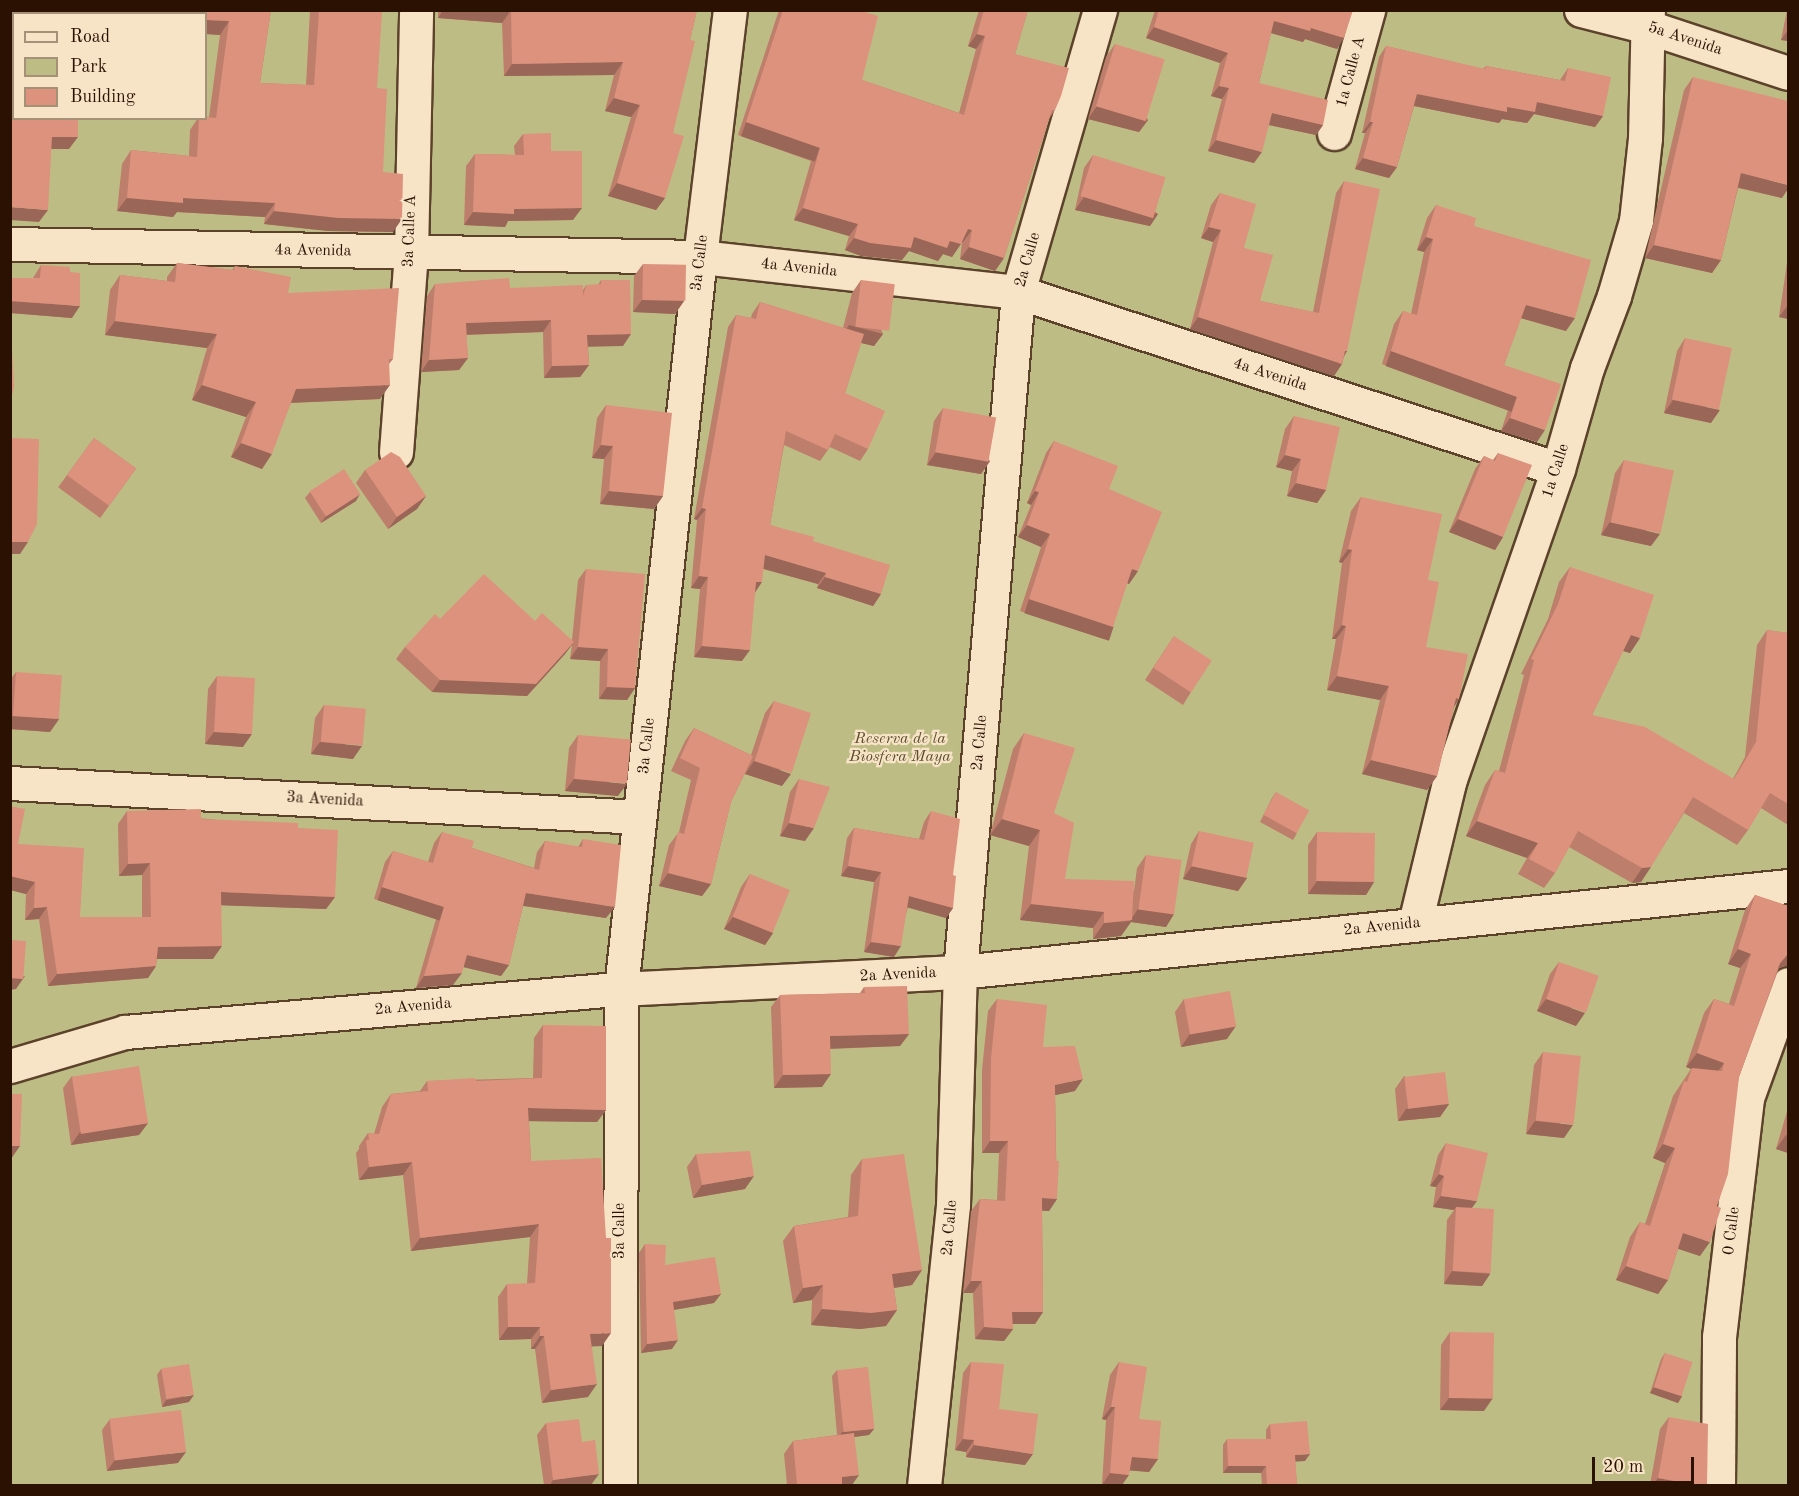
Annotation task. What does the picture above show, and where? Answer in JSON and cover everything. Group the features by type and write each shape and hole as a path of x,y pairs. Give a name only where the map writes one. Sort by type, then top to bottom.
{"street":[{"name":"3a Calle A","path":"396,452 411,254 416,10"},
{"name":"3a Calle","path":"620,1485 621,989 700,257 730,10"},
{"name":"2a Calle","path":"924,1485 953,1205 960,972 1018,292 1100,10"},
{"name":"1a Calle A","path":"1334,133 1368,10"},
{"name":"5a Avenida","path":"1581,10 1648,19 1788,73"},
{"name":"1a Calle","path":"1415,923 1449,782 1558,469 1587,368 1614,296 1636,221 1645,138 1648,19"},
{"name":"4a Avenida","path":"10,244 411,254 700,257 1018,292 1558,469"},
{"name":"3a Avenida","path":"10,783 639,817"},
{"name":"2a Avenida","path":"10,1066 125,1032 621,989 960,972 1788,886"},
{"name":"0 Calle","path":"1718,1485 1719,1337 1747,1098 1788,984"}],"green space":[{"name":"Reserva de la Biosfera Maya","path":"11,11 1788,11 1788,1485 11,1485"}],"building":[{"path":"65,10 127,10 127,12 65,12"},
{"path":"200,10 271,10 260,83 314,85 319,10 382,12 377,88 387,89 383,172 403,174 402,219 338,218 274,211 275,203 183,198 183,203 127,198 131,150 197,157 199,120 207,120 207,117 216,118 229,21 207,20 207,12 200,12"},
{"path":"511,10 697,10 690,40 695,41 673,133 684,136 665,198 617,183 640,105 614,98 623,62 512,64"},
{"path":"783,10 858,10 878,16 862,80 964,115 985,36 977,34 984,10 1028,10 1015,54 1069,68 1061,96 1055,110 1052,110 1004,258 969,247 972,230 968,229 961,244 950,241 947,248 914,237 911,248 870,243 854,238 858,224 803,208 820,148 746,122"},
{"path":"1159,10 1353,10 1344,38 1311,28 1310,31 1274,21 1259,83 1328,100 1323,125 1272,113 1262,152 1216,140 1229,88 1219,86 1228,53 1154,27"},
{"path":"1115,44 1165,59 1146,121 1096,106"},
{"path":"1386,46 1485,69 1486,66 1565,81 1568,68 1611,77 1603,116 1537,102 1535,112 1507,107 1507,112 1417,94 1397,167 1363,158 1373,122 1370,122"},
{"path":"10,73 12,73 12,120 78,120 78,137 52,137 48,210 10,207"},
{"path":"1693,77 1788,101 1788,185 1741,173 1721,260 1654,245"},
{"path":"551,133 551,151 582,151 582,208 514,209 514,214 473,212 475,154 524,155 523,134"},
{"path":"1093,155 1166,177 1153,218 1080,196"},
{"path":"1344,181 1380,189 1347,351 1345,351 1342,364 1198,317 1221,230 1209,227 1220,193 1256,204 1244,248 1273,255 1260,301 1319,313"},
{"path":"1436,205 1476,218 1474,226 1591,260 1575,318 1526,305 1504,365 1561,384 1545,430 1510,418 1517,397 1391,351 1403,311 1417,315 1433,239 1426,237"},
{"path":"177,263 234,270 235,266 291,277 288,293 399,288 393,359 389,359 390,385 296,389 272,454 241,443 256,402 202,385 217,334 115,321 120,275 175,282"},
{"path":"643,264 686,265 685,301 642,300"},
{"path":"41,265 70,267 70,272 80,273 80,306 10,301 10,278 40,278"},
{"path":"509,278 510,288 583,285 583,296 586,285 601,284 601,280 630,280 631,334 587,335 589,365 552,366 551,320 466,323 468,358 429,360 435,284"},
{"path":"861,280 895,284 889,331 855,327"},
{"path":"760,302 864,334 845,393 885,411 868,449 835,434 828,450 786,431 770,525 814,537 813,541 890,565 881,594 825,577 826,573 765,555 762,582 756,582 750,650 702,646 708,577 699,576 706,509 702,508 736,315 756,319"},
{"path":"10,313 14,387 10,403"},
{"path":"1685,338 1732,348 1719,410 1672,400"},
{"path":"606,405 672,413 663,496 609,491 613,446 601,445"},
{"path":"943,408 996,417 988,462 935,452"},
{"path":"1294,416 1340,427 1326,490 1296,483 1301,459 1285,455"},
{"path":"10,438 39,439 37,524 28,542 10,542"},
{"path":"94,438 136,469 109,506 67,475"},
{"path":"1054,441 1118,466 1109,489 1162,512 1138,571 1132,569 1113,627 1029,599 1050,534 1027,525 1039,492 1035,491"},
{"path":"391,452 400,457 426,496 397,517 365,470"},
{"path":"1498,453 1532,465 1503,537 1458,519 1484,456 1495,461"},
{"path":"1624,460 1674,471 1661,533 1611,523"},
{"path":"344,469 360,494 326,516 310,491"},
{"path":"1361,497 1442,514 1428,580 1439,582 1426,647 1468,654 1459,699 1456,698 1437,776 1371,760 1389,686 1337,676 1346,626 1342,625 1352,550 1348,549"},
{"path":"1570,567 1654,595 1640,638 1631,635 1592,715 1645,727 1734,779 1756,742 1767,630 1788,633 1788,804 1770,793 1748,830 1693,797 1651,867 1642,868 1578,831 1555,873 1529,859 1538,843 1477,821 1495,770 1505,773 1534,660 1531,659 1558,604"},
{"path":"586,569 645,574 635,688 607,687 608,649 578,647"},
{"path":"484,574 535,621 542,613 574,642 536,684 440,680 405,647 435,614 440,619"},
{"path":"1174,636 1212,661 1191,692 1153,668"},
{"path":"16,672 62,675 59,719 13,716"},
{"path":"217,676 255,678 252,734 214,732"},
{"path":"774,701 811,713 792,773 755,761"},
{"path":"324,705 366,709 363,746 321,742"},
{"path":"694,728 753,756 731,802 711,884 668,873 678,832 684,834 700,768 680,758"},
{"path":"1024,733 1075,748 1054,813 1074,823 1065,879 1134,881 1132,920 1104,923 1104,912 1031,904 1040,830 1002,819"},
{"path":"578,735 631,740 627,783 574,779"},
{"path":"799,779 830,787 814,828 789,823"},
{"path":"1276,792 1309,810 1297,833 1263,815"},
{"path":"10,806 25,809 18,844 84,848 80,917 151,917 150,863 128,864 127,811 201,809 201,819 298,823 298,828 338,830 335,897 221,892 222,946 158,947 156,966 57,974 47,907 34,908 35,882 10,876"},
{"path":"931,811 960,819 953,875 956,876 953,908 909,896 901,946 871,942 881,872 848,866 854,828 924,840"},
{"path":"1199,831 1254,843 1246,878 1192,866"},
{"path":"442,832 474,841 472,848 539,870 545,841 582,847 583,839 621,845 615,907 526,893 509,965 467,955 462,973 424,976 444,907 382,887 393,851 433,863"},
{"path":"1317,832 1375,833 1374,882 1316,881"},
{"path":"1146,855 1182,860 1174,914 1138,909"},
{"path":"750,874 790,890 773,933 733,917"},
{"path":"1755,895 1788,906 1788,954 1780,963 1739,1077 1728,1174 1717,1206 1721,1208 1710,1242 1683,1233 1668,1280 1626,1266 1640,1222 1650,1226 1675,1148 1663,1144 1684,1081 1687,1082 1692,1068 1722,1071 1724,1063 1697,1053 1714,999 1734,1006 1751,954 1738,949"},
{"path":"10,940 26,941 23,979 10,978"},
{"path":"1559,962 1599,976 1586,1013 1546,999"},
{"path":"907,986 909,1034 830,1036 831,1074 783,1075 780,995 865,993 864,987"},
{"path":"1230,991 1236,1026 1190,1035 1184,999"},
{"path":"997,999 1047,1005 1043,1047 1075,1046 1083,1079 1055,1085 1056,1161 1059,1161 1057,1199 1042,1198 1043,1312 1012,1312 1013,1329 984,1327 982,1281 971,1281 980,1199 1005,1201 1008,1141 990,1141 991,1058"},
{"path":"543,1025 606,1026 606,1110 528,1108 531,1161 601,1158 606,1238 611,1238 611,1333 590,1334 597,1384 551,1390 544,1336 540,1336 540,1327 508,1327 507,1284 535,1283 539,1224 420,1238 412,1162 369,1167 366,1140 369,1140 368,1133 379,1134 391,1094 428,1091 427,1081 542,1078"},
{"path":"1543,1052 1581,1056 1574,1125 1536,1121"},
{"path":"139,1066 148,1123 81,1134 72,1077"},
{"path":"1445,1072 1449,1104 1408,1109 1404,1077"},
{"path":"10,1094 22,1094 20,1146 10,1146"},
{"path":"1446,1143 1488,1153 1477,1201 1441,1196 1444,1176 1439,1174"},
{"path":"750,1151 754,1176 702,1185 696,1154"},
{"path":"904,1154 922,1270 892,1274 897,1310 871,1313 822,1309 823,1285 803,1288 794,1226 858,1216 862,1159"},
{"path":"1456,1207 1494,1209 1491,1273 1453,1271"},
{"path":"645,1244 666,1245 665,1265 715,1257 721,1294 673,1302 678,1340 647,1344"},
{"path":"1450,1332 1494,1333 1493,1399 1449,1398"},
{"path":"1665,1353 1693,1362 1681,1396 1654,1387"},
{"path":"971,1362 1004,1364 999,1409 1038,1414 1033,1454 974,1445 974,1440 963,1439"},
{"path":"1119,1362 1147,1367 1139,1419 1161,1421 1158,1459 1132,1457 1129,1475 1110,1473 1115,1407 1111,1407"},
{"path":"189,1364 194,1395 166,1399 161,1368"},
{"path":"868,1367 874,1429 844,1432 837,1370"},
{"path":"181,1410 186,1452 115,1460 110,1419"},
{"path":"1669,1417 1708,1424 1707,1485 1658,1478"},
{"path":"579,1419 582,1442 595,1440 599,1474 553,1480 546,1423"},
{"path":"1307,1421 1310,1454 1295,1455 1297,1485 1267,1485 1266,1466 1228,1466 1227,1439 1271,1439 1270,1424"},
{"path":"854,1433 859,1475 842,1477 842,1485 797,1485 793,1441"}]}
